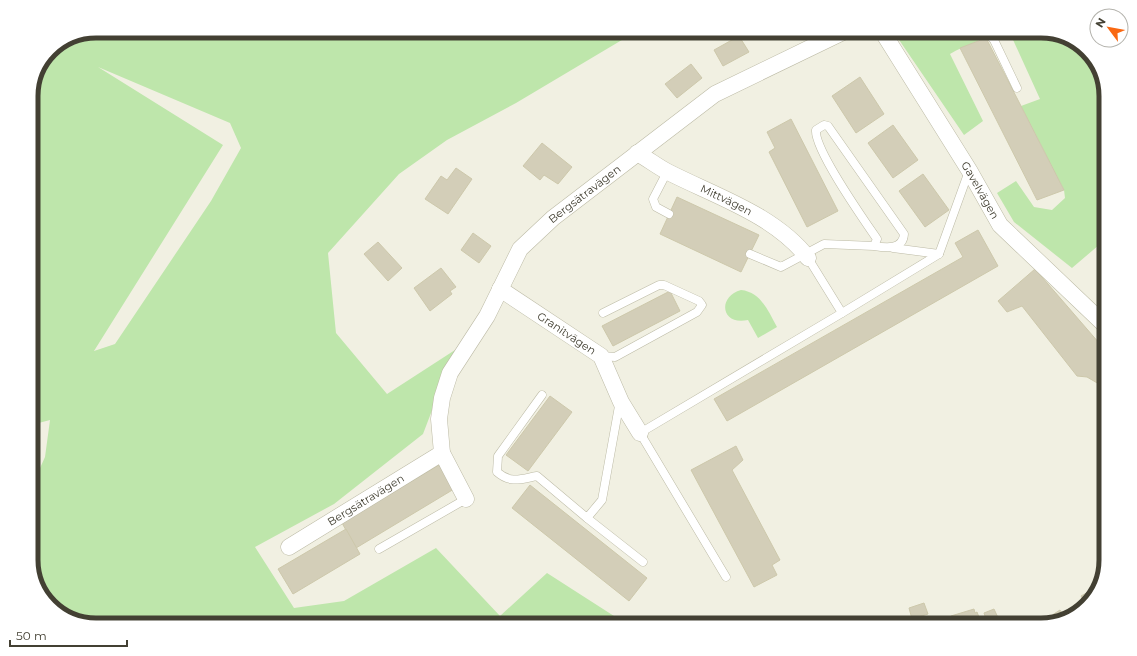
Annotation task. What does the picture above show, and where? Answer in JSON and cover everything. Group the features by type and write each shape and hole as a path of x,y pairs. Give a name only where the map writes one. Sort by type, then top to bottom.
{"street":[{"name":"Bergsätravägen","path":"466,499 442,454 440,419 442,398 450,373 487,316 520,249 553,218 715,94 831,38"},
{"name":"Gavelvägen","path":"886,38 969,170 1000,225 1099,319"},
{"name":"Mittvägen","path":"637,153 667,172 760,216 806,256"},
{"name":"Granitvägen","path":"500,289 601,356 621,402 640,433"},
{"name":"Bergsätravägen","path":"290,547 442,454"}],"lane":[{"path":"992,38 1017,88"},
{"path":"874,246 877,239 834,172 820,144 816,135 816,130 820,126 828,126 900,226 904,234 904,239 899,245 893,248"},
{"path":"726,577 640,433 939,254 969,170"},
{"path":"667,172 653,199 656,207 669,214"},
{"path":"750,254 781,267 806,256 824,244 874,246 939,254"},
{"path":"806,256 842,313"},
{"path":"601,356 615,357 645,342 697,312 702,305 699,301 670,288 659,285 603,313"},
{"path":"542,395 498,456 497,472 504,478 511,481 537,476 643,562"},
{"path":"587,518 602,500 619,406 621,402"},
{"name":"Bergsätravägen","path":"378,549 466,499"}],"green space":[{"path":"96,38 625,38 516,103 447,140 399,174 328,253 336,333 387,394 455,350 423,434 334,504 255,547 294,608 344,601 436,548 500,616 547,573 617,618 88,618 74,614 61,606 50,595 42,582 38,564 38,472 45,457 50,420 38,423 38,92 42,74 55,55 64,48 74,42","holes":["98,67 230,123 241,148 211,201 115,344 94,351 223,145"]},
{"path":"898,38 985,38 950,54 983,121 964,135"},
{"path":"1012,38 1049,38 1063,42 1082,55 1096,77 1099,92 1099,245 1072,268 1014,222 997,193 1016,181 1034,207 1052,210 1065,198 1064,190 1021,106 1040,99"},
{"path":"741,290 754,294 759,298 777,327 758,338 748,320 739,321 732,319 728,315 725,310 728,298"}],"building":[{"path":"735,38 740,38 749,52 723,66 714,50"},
{"path":"986,38 1064,190 1037,200 960,48"},
{"path":"691,64 702,78 677,98 665,84"},
{"path":"860,77 884,114 856,133 832,96"},
{"path":"791,119 838,211 807,227 769,152 775,148 767,132"},
{"path":"893,125 918,160 893,178 868,143"},
{"path":"542,143 572,167 558,184 544,175 540,180 523,166"},
{"path":"456,168 472,179 448,214 425,199 441,176 447,180"},
{"path":"923,174 949,210 925,227 899,191"},
{"path":"677,197 759,235 741,272 660,234"},
{"path":"978,230 998,266 727,421 714,399 963,257 955,243"},
{"path":"473,233 491,246 479,263 461,250"},
{"path":"378,242 402,268 388,281 364,254"},
{"path":"441,268 456,287 450,291 452,294 430,311 414,288"},
{"path":"1035,269 1099,343 1099,384 1087,377 1077,376 1022,306 1007,312 998,301"},
{"path":"670,291 680,311 613,346 602,326"},
{"path":"550,396 572,412 528,471 506,455"},
{"path":"736,446 743,460 732,470 780,560 772,565 777,575 754,587 691,470"},
{"path":"439,465 454,489 356,548 342,523"},
{"path":"530,485 647,578 629,601 512,508"},
{"path":"346,529 360,554 293,594 278,569"},
{"path":"1089,591 1083,600 1081,596"},
{"path":"924,603 928,614 912,618 909,608"},
{"path":"974,609 979,618 952,618 951,616"},
{"path":"994,609 998,618 986,618 984,613"},
{"path":"1060,610 1063,614 1049,618 1048,618"}]}
